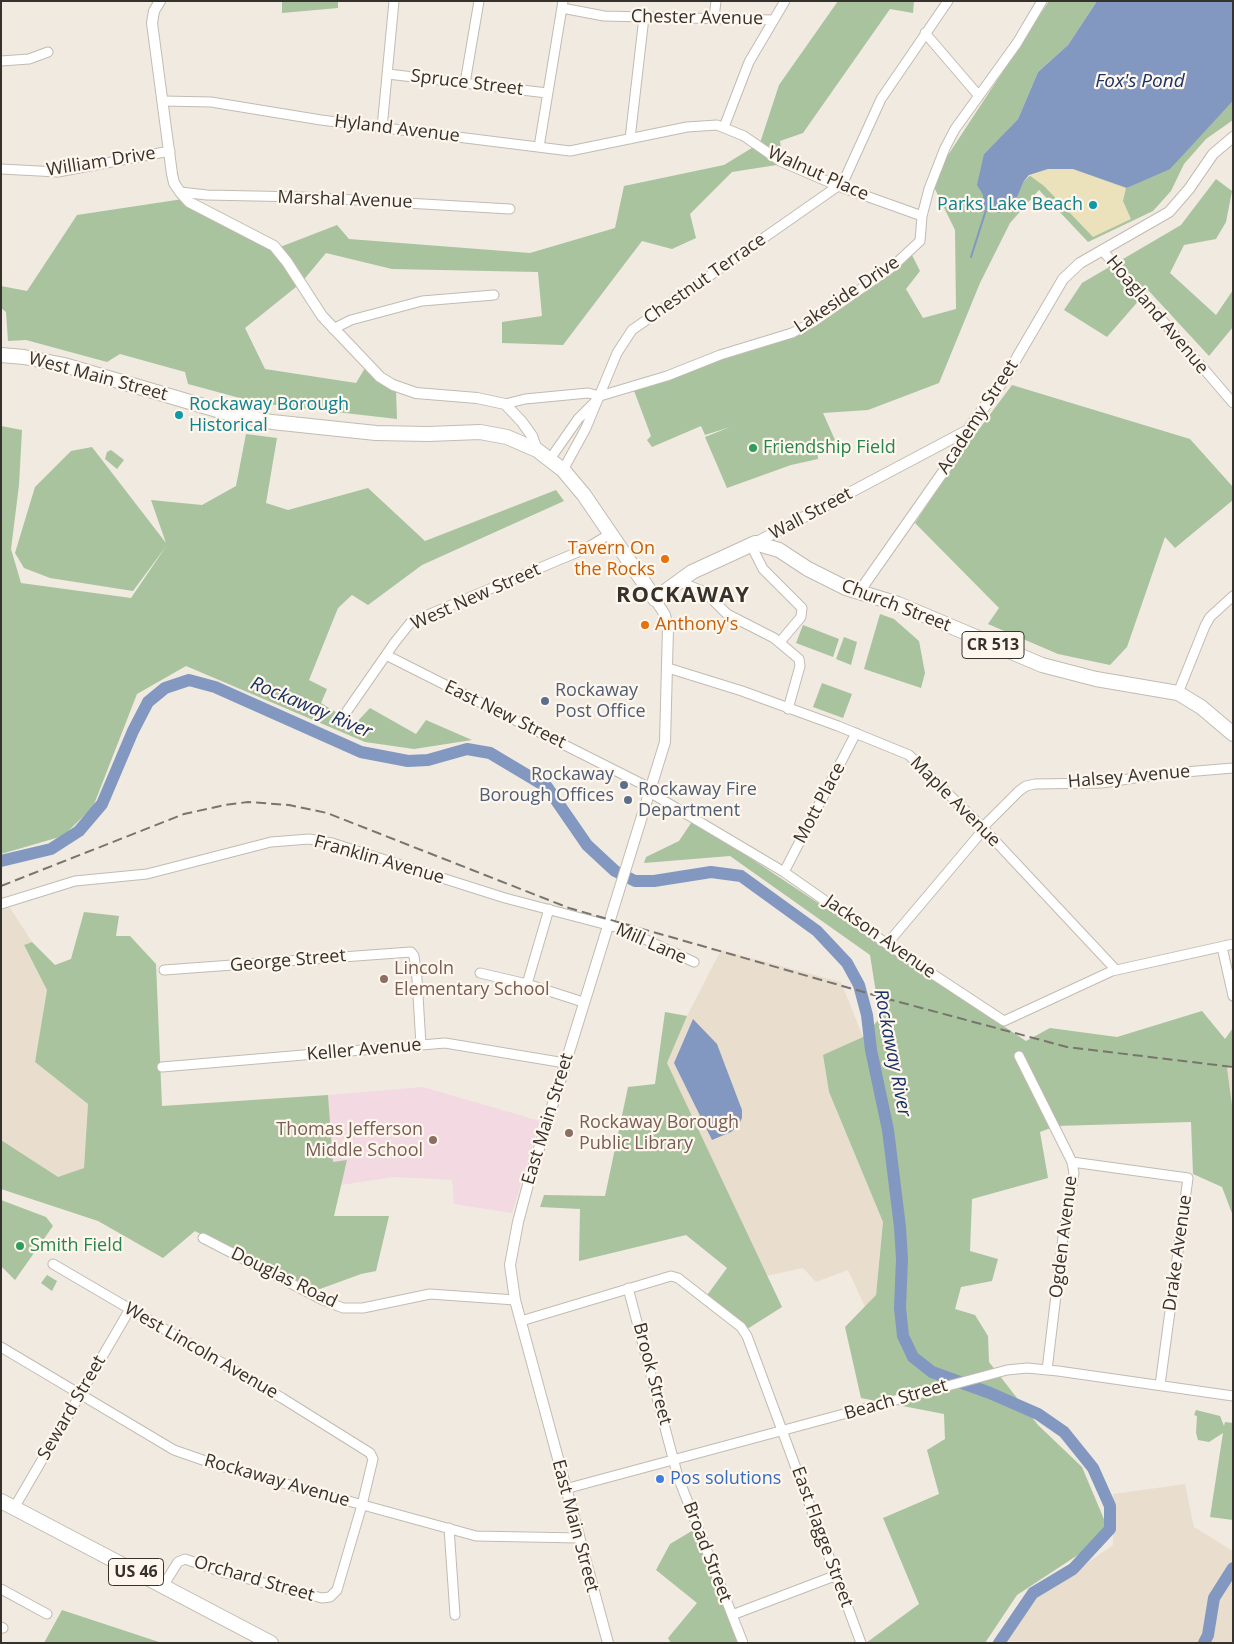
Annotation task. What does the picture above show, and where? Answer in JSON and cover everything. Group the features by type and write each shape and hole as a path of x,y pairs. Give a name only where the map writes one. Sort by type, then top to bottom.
{"main road":[{"name":"West Main Street","path":"1,355 24,356 64,365 224,412 272,422 405,434 480,432 507,437 537,450 550,458 563,470 655,599"},
{"name":"Church Street","path":"753,544 779,550 817,573 859,592 898,604 1059,671 1178,693 1201,707 1233,734"},
{"name":"Wall Street","path":"655,599 713,561 753,544"},
{"name":"US 46","path":"7,1504 271,1643"}],"street":[{"path":"160,1 154,11 152,23 174,183 180,192 189,202 274,246 287,262 322,316 369,367 393,385 416,393 477,398 505,404 532,436 537,450"},
{"path":"382,128 394,1"},
{"path":"464,83 479,1"},
{"path":"714,18 716,1"},
{"path":"724,127 750,62 785,1"},
{"path":"840,187 881,98 948,1"},
{"name":"Lakeside Drive","path":"505,404 525,399 588,393 600,396 667,376 720,355 792,333 813,322 908,254 920,241 922,216 929,189 945,148 1042,1"},
{"path":"539,146 546,93 563,4"},
{"name":"Chester Avenue","path":"563,4 604,16 773,20"},
{"path":"630,139 644,17"},
{"path":"925,33 979,96"},
{"path":"1,61 29,59 48,52"},
{"name":"Spruce Street","path":"388,74 546,93"},
{"name":"Hyland Avenue","path":"163,101 211,102 382,128 570,151 630,139"},
{"name":"Walnut Place","path":"630,139 687,127 710,125 724,127 744,136 774,158 840,187 922,216"},
{"name":"Academy Street","path":"859,592 952,459 968,430 1005,378 1063,279 1076,266 1169,212 1183,197 1213,154 1233,137"},
{"name":"William Drive","path":"1,169 58,172 170,150"},
{"name":"Chestnut Terrace","path":"563,470 600,396 617,353 632,330 840,187"},
{"name":"Marshal Avenue","path":"180,192 207,195 302,197 510,209"},
{"name":"Hoagland Avenue","path":"1102,250 1233,403"},
{"path":"333,328 351,320 422,301 494,295"},
{"name":"Chestnut Terrace","path":"550,458 578,419 600,396"},
{"name":"Wall Street","path":"753,544 776,534 968,430"},
{"path":"936,447 952,459"},
{"name":"West New Street","path":"348,711 411,622 585,548 610,534"},
{"path":"776,534 779,550"},
{"path":"753,544 763,569 802,608 801,617 780,642"},
{"path":"680,582 705,592 727,614 780,642 800,662 788,709"},
{"path":"1178,693 1208,621 1233,596"},
{"name":"East Main Street","path":"608,1643 565,1490 515,1300 510,1273 514,1239 564,1063 665,742 668,621 655,599"},
{"name":"East New Street","path":"386,655 516,719 644,785 650,790"},
{"name":"Maple Avenue","path":"668,668 742,691 856,733 916,760 984,828 1116,970"},
{"name":"Mott Place","path":"784,872 856,733"},
{"name":"Halsey Avenue","path":"887,944 984,828 1026,786 1035,784 1102,783 1161,774 1233,768"},
{"name":"Jackson Avenue","path":"650,790 656,796 784,872 887,944 1004,1021 1034,1005 1116,970"},
{"name":"Franklin Avenue","path":"1,904 75,881 147,874 270,842 300,839 332,843 505,898 608,925"},
{"path":"527,984 549,909"},
{"name":"Mill Lane","path":"608,925 623,929 694,962"},
{"path":"1116,970 1233,944"},
{"path":"1222,946 1233,996"},
{"name":"George Street","path":"164,970 411,952 414,956 417,979 421,1045"},
{"path":"480,973 527,984 583,1002"},
{"name":"Keller Avenue","path":"162,1067 445,1043 564,1063"},
{"name":"Ogden Avenue","path":"1020,1056 1072,1162 1073,1179 1063,1237 1048,1370"},
{"name":"Drake Avenue","path":"1072,1162 1188,1178 1160,1385"},
{"name":"Douglas Road","path":"203,1238 323,1300 343,1308 364,1308 430,1294 515,1300"},
{"name":"West Lincoln Avenue","path":"53,1264 282,1398 370,1454 373,1459 362,1505"},
{"name":"East Flagge Street","path":"628,1288 674,1276 741,1327 747,1336 861,1643"},
{"path":"521,1321 628,1288"},
{"name":"Brook Street","path":"628,1288 674,1460"},
{"name":"Seward Street","path":"7,1504 81,1395 92,1372 130,1309"},
{"name":"Rockaway Avenue","path":"1,1347 182,1453 217,1465 488,1538 578,1538"},
{"name":"Beach Street","path":"565,1490 1007,1370 1048,1370 1233,1396"},
{"name":"Broad Street","path":"674,1460 692,1515 743,1643"},
{"name":"Orchard Street","path":"163,1586 178,1562 185,1559 225,1573 322,1598 330,1597 337,1590 351,1536 362,1505"},
{"path":"449,1528 455,1615"},
{"path":"732,1615 837,1575"},
{"path":"1,1589 47,1614"}],"shaded area":[{"path":"1,894 32,942 24,945 47,990 35,1062 88,1104 84,1168 58,1178 1,1140"},
{"path":"721,950 841,982 863,1037 823,1056 829,1092 883,1222 876,1295 865,1307 848,1270 816,1282 803,1268 766,1276 667,1063 687,1016"},
{"path":"1233,1066 1233,1112 1227,1068"},
{"name":"Thomas Jefferson Middle School","path":"423,1087 540,1121 512,1213 454,1204 452,1180 394,1177 341,1185 347,1161 333,1162 328,1095"},
{"path":"1185,1484 1194,1527 1233,1551 1233,1643 1003,1641 1038,1597 1113,1545 1113,1494"}],"green space":[{"path":"282,1 338,1 338,8 282,13"},
{"path":"838,1 914,1 913,13 890,9 803,133 780,141 783,164 732,172 690,214 696,238 672,249 642,241 563,345 502,343 502,322 542,316 538,272 392,269 326,253 301,283 245,328 265,369 356,383 365,368 396,391 397,419 258,403 188,384 185,372 120,354 107,362 26,340 8,341 6,312 1,308 1,286 27,291 77,215 183,199 275,249 337,225 349,239 530,253 615,228 624,186 724,165 760,143 779,85"},
{"path":"1049,1 1097,1 1068,45 1038,72 1018,119 984,154 984,209 988,211 1016,200 1024,181 1034,172 1073,169 1127,188 1170,168 1233,101 1233,120 1206,139 1184,164 1171,191 1153,211 1088,242 1039,190 1010,223 980,283 939,383 868,410 823,413 835,440 817,449 818,459 791,465 727,488 705,437 730,427 705,435 701,426 652,447 647,440 651,436 633,388 775,340 912,255 920,271 906,289 923,318 956,309 955,230 931,181"},
{"path":"1216,179 1232,191 1226,222 1216,239 1184,245 1170,273 1216,315 1233,290 1233,327 1209,356 1148,290 1107,337 1064,310 1082,283 1181,225"},
{"path":"1012,385 1190,439 1233,487 1233,500 1175,548 1165,537 1127,647 1110,665 1058,654 988,624 999,608 915,523 962,452"},
{"path":"1,426 22,430 19,485 11,549 21,583 131,598 167,545 133,591 50,578 24,568 15,553 35,487 71,451 92,447 166,543 151,500 202,505 236,486 246,434 277,438 266,503 288,510 368,488 425,541 556,490 564,501 422,565 368,605 352,595 338,608 309,680 327,689 321,703 355,724 370,708 416,734 426,720 472,740 414,749 365,742 186,666 137,694 93,807 63,836 1,854"},
{"path":"111,450 124,460 117,469 105,459 107,452"},
{"path":"880,614 894,619 919,641 925,673 921,688 864,669"},
{"path":"803,625 839,639 833,657 796,643"},
{"path":"844,637 857,642 851,665 836,659"},
{"path":"822,683 852,694 843,718 813,707"},
{"path":"693,820 1026,1041 1050,1028 1117,1037 1202,1011 1225,1039 1233,1028 1233,1066 1227,1068 1233,1112 1233,1216 1222,1187 1193,1174 1191,1122 1056,1126 1040,1132 1048,1178 972,1199 970,1251 998,1259 992,1281 961,1287 955,1309 975,1315 988,1336 989,1362 1038,1425 1082,1467 1106,1524 1093,1545 1017,1595 985,1643 866,1643 919,1604 883,1518 939,1494 927,1450 945,1439 944,1414 861,1398 845,1327 876,1295 883,1222 829,1092 823,1055 863,1037 880,1018 870,955 730,856 644,863 646,857 679,841"},
{"path":"84,912 119,916 116,936 130,936 156,964 162,1106 328,1095 333,1162 347,1160 334,1216 389,1216 376,1271 361,1274 309,1293 195,1231 163,1258 98,1221 1,1189 1,1140 58,1177 84,1168 88,1104 35,1062 47,990 24,945 32,942 55,965 71,959"},
{"path":"665,1012 687,1016 667,1063 782,1307 744,1331 705,1298 727,1268 686,1235 579,1261 580,1209 540,1207 544,1195 605,1196 628,1087 655,1084"},
{"name":"Smith Field","path":"1,1200 46,1217 53,1226 15,1280 1,1266"},
{"path":"47,1275 57,1281 52,1291 41,1283"},
{"path":"1196,1410 1220,1416 1224,1426 1225,1422 1233,1423 1233,1520 1210,1517 1223,1433 1209,1442 1198,1440 1196,1433 1197,1416 1194,1415"},
{"path":"695,1529 737,1640 742,1643 671,1643 668,1638 697,1603 656,1570 670,1544"},
{"path":"62,1610 162,1643 44,1643"}],"sand":[{"name":"Parks Lake Beach","path":"1048,169 1073,169 1126,188 1123,201 1131,219 1093,237 1044,186 1029,175"}],"water":[{"name":"Fox's Pond","path":"1097,1 1233,1 1233,101 1170,169 1127,188 1073,169 1048,169 1029,175 1024,181 1016,200 1000,213 984,209 983,195 977,185 984,154 1018,119 1038,72 1068,45"},
{"path":"693,1019 717,1044 742,1110 742,1118 738,1126 731,1132 712,1140 674,1063"}],"waterway":[{"path":"971,257 986,210"},
{"name":"Rockaway River","path":"1,861 51,849 79,831 102,804 133,731 148,702 165,688 189,680 215,687 361,752 408,761 428,760 467,749 490,753 547,787 587,845 615,871 635,881 654,881 711,872 741,876 817,931 847,963 859,985 867,1015 871,1050 888,1130 900,1227 902,1259 900,1308 903,1336 913,1357 932,1372 990,1393 1038,1414 1064,1432 1093,1468 1110,1506 1110,1529 1073,1569 1033,1593 999,1643"},
{"path":"1204,1643 1208,1635 1214,1598 1233,1568"}],"railway":[{"path":"1,886 184,814 248,802 289,805 327,813 569,908 888,999 1067,1047 1233,1067"}],"place":[{"name":"Parks Lake Beach","path":"1093,205"},
{"name":"Rockaway Borough Historical","path":"179,415"},
{"name":"Friendship Field","path":"753,448"},
{"name":"Tavern On the Rocks","path":"665,559"},
{"name":"Anthony's","path":"645,625"},
{"name":"Rockaway Post Office","path":"545,701"},
{"name":"Rockaway Borough Offices","path":"624,785"},
{"name":"Rockaway Fire Department","path":"628,800"},
{"name":"Lincoln Elementary School","path":"384,979"},
{"name":"Rockaway Borough Public Library","path":"569,1133"},
{"name":"Thomas Jefferson Middle School","path":"433,1140"},
{"name":"Smith Field","path":"20,1246"},
{"name":"Pos solutions","path":"660,1479"}],"district":[{"name":"ROCKAWAY","path":"683,596"}]}
